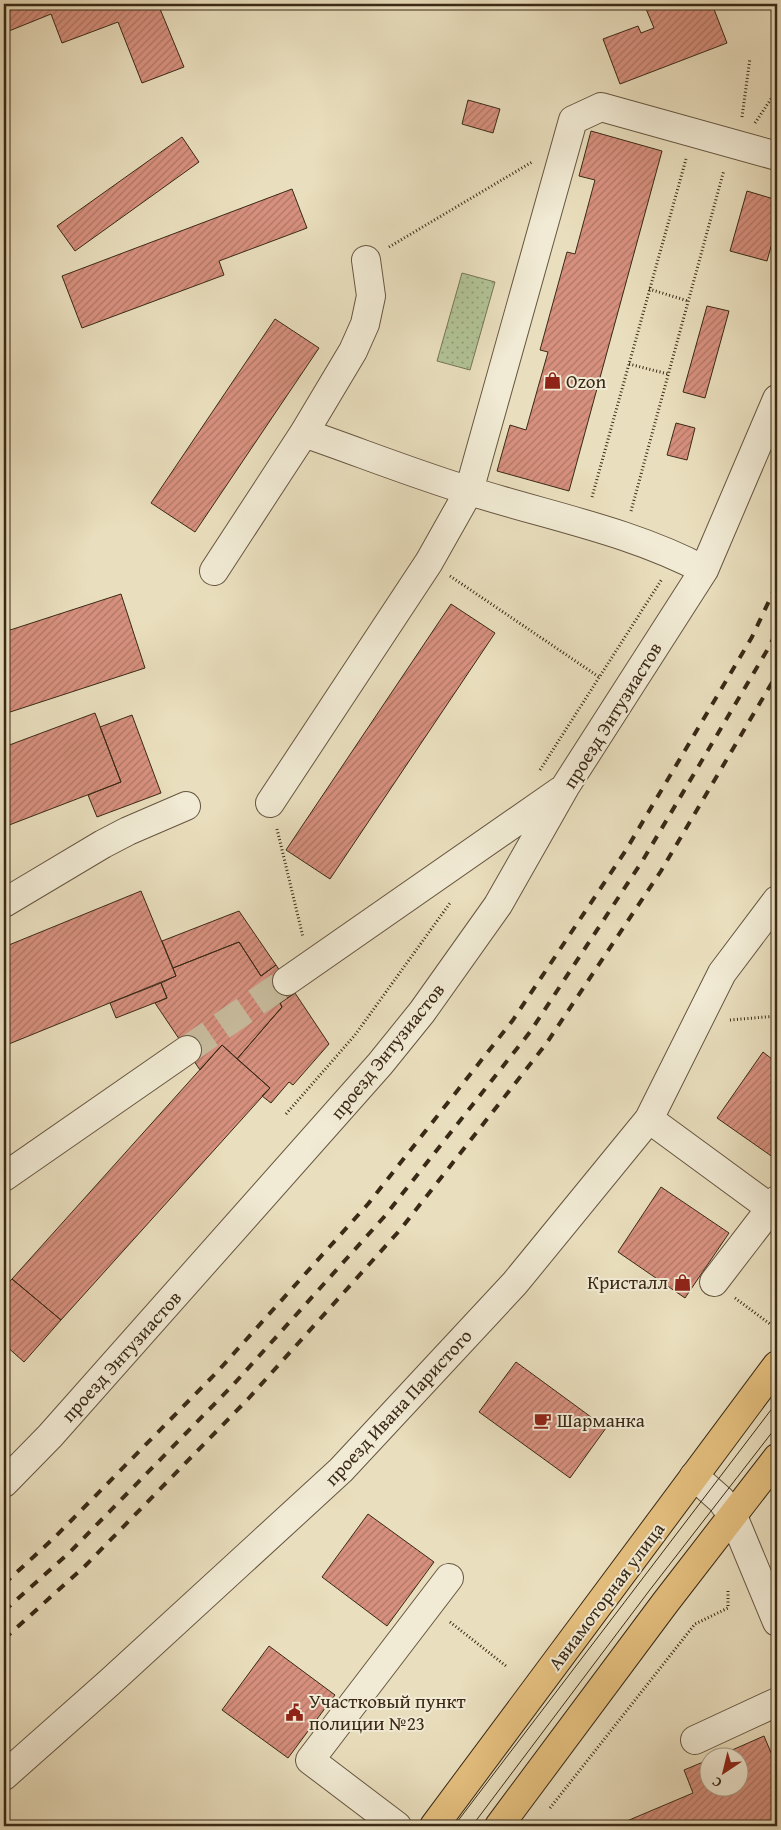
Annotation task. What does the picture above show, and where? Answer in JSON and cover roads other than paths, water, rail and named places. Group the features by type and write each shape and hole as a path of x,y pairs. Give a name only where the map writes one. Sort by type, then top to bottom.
{"main road":[{"name":"Авиамоторная улица","path":"434,1826 777,1365"},
{"path":"499,1826 777,1458"}],"street":[{"path":"270,802 429,562 469,491 573,120 601,107 777,156"},
{"path":"214,571 304,432 353,351 365,324 371,296 366,260"},
{"path":"304,432 469,491 624,536 677,555 704,570 777,399"},
{"name":"проезд Энтузиастов","path":"4,1482 50,1436 380,1064 422,1012 494,912 565,788 704,570"},
{"path":"287,981 565,788"},
{"path":"4,903 103,844 186,806"},
{"name":"проезд Ивана Паристого","path":"4,1776 117,1676 341,1470 515,1284 649,1119 722,973 777,900"},
{"path":"4,1177 187,1050"},
{"path":"649,1119 775,1207 714,1282"},
{"path":"694,1476 721,1500 733,1516 777,1622"},
{"path":"397,1826 310,1760 449,1578"},
{"path":"695,1740 777,1702"}],"tunnel":[{"path":"187,1050 287,981"}],"tram line":[{"path":"454,1826 777,1402"},
{"path":"472,1826 649,1591 777,1426"}],"railway":[{"path":"4,1584 55,1537 218,1371 368,1204 513,1020 626,850 752,637 777,584"},
{"path":"4,1611 70,1552 233,1385 384,1217 530,1032 643,860 777,631"},
{"path":"4,1639 84,1567 248,1399 400,1230 546,1044 661,871 777,674"}],"place":[{"name":"Ozon","path":"552,381"},
{"name":"Кристалл","path":"682,1282"},
{"name":"Шарманка","path":"543,1420"},
{"name":"Участковый пункт полиции №23","path":"295,1712"}]}
